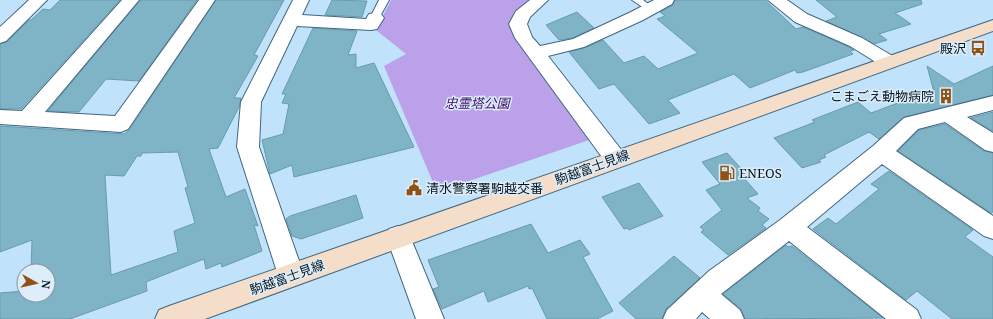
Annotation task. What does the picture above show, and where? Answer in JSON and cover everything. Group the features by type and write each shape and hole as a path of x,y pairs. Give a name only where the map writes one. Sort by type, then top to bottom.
{"main road":[{"name":"駒越富士見線","path":"176,318 615,158 993,25"}],"street":[{"path":"0,37 39,0"},
{"path":"28,118 130,0"},
{"path":"0,117 121,124 207,0"},
{"path":"291,275 248,147 250,102 301,0"},
{"path":"540,0 522,15 518,24 524,38 615,158"},
{"path":"535,53 578,43 643,4 666,0"},
{"path":"776,0 801,18 856,42 889,62"},
{"path":"290,20 371,25 376,18"},
{"path":"677,319 718,279 789,227 881,152 911,123 993,103"},
{"path":"948,114 993,144"},
{"path":"881,152 993,229"},
{"path":"789,227 907,319"},
{"path":"398,236 430,319"},
{"path":"702,295 730,319"}],"lane":[{"path":"376,18 384,0"}],"green space":[{"name":"忠霊塔公園","path":"391,0 535,0 515,11 509,26 522,46 595,138 437,192 384,66 406,54 376,30"}],"building":[{"path":"60,0 120,0 21,109 0,109 0,44 7,42 29,20 31,20 43,9 50,10"},
{"path":"140,0 197,0 139,81 106,79 79,112 48,111"},
{"path":"216,0 284,0 254,55 258,56 234,98 241,98 239,107 218,148 209,149 226,197 245,189 258,226 254,225 262,251 222,267 221,263 206,269 204,259 146,282 147,291 70,319 0,319 0,293 16,292 16,303 56,303 56,263 31,263 32,240 0,252 0,126 124,134 129,130","holes":["178,152 188,187 185,188 195,223 174,231 178,252 111,275 105,175 124,176 137,156 141,156 142,153"]},
{"path":"332,0 367,1 362,17 325,15"},
{"path":"675,0 765,0 796,29 803,27 849,47 854,50 850,51 853,54 803,72 797,73 795,70 750,88 734,74 668,100 680,113 649,124 614,84 599,89 569,52 584,48 603,40 624,63 644,56 658,69 698,53 657,19 665,16 660,12 673,5"},
{"path":"816,0 921,0 922,4 895,13 911,24 879,34 887,40 874,44 826,21 837,17"},
{"path":"577,12 594,28 573,38 559,40 546,25"},
{"path":"313,28 357,31 348,55 356,54 356,68 374,63 414,147 294,177 292,165 270,174 262,140 283,134 289,104 282,103 286,94 282,94"},
{"path":"927,66 954,84 993,66 993,95 904,117 879,139 869,132 824,155 826,157 819,160 821,162 802,168 774,138 815,122 812,120 858,102 871,113 906,100 909,103 934,92"},
{"path":"993,112 993,131 971,118"},
{"path":"945,124 984,151 993,153 993,212 991,213 898,151 919,130"},
{"path":"727,153 747,175 743,177 758,194 747,198 760,208 758,211 769,219 762,225 766,228 728,255 701,232 704,230 700,227 722,210 706,190 720,184 702,162"},
{"path":"889,171 973,230 965,237 993,257 993,319 952,319 917,291 906,300 813,229 828,218 836,224 879,189 871,184"},
{"path":"639,183 663,216 629,230 628,228 624,229 602,197"},
{"path":"356,195 363,218 301,239 292,236 286,219 290,216"},
{"path":"531,224 548,253 580,240 590,254 583,257 613,311 597,319 547,319 532,288 529,289 528,286 488,302 484,291 442,309 433,289 439,287 428,260"},
{"path":"786,245 788,247 792,246 883,318 745,319 741,309 723,294"},
{"path":"674,256 700,278 666,309 662,319 636,319 619,303"}],"place":[{"name":"殿沢","path":"978,48"},
{"name":"こまごえ動物病院","path":"946,96"},
{"name":"ENEOS","path":"727,173"},
{"name":"清水警察署駒越交番","path":"414,188"}]}
